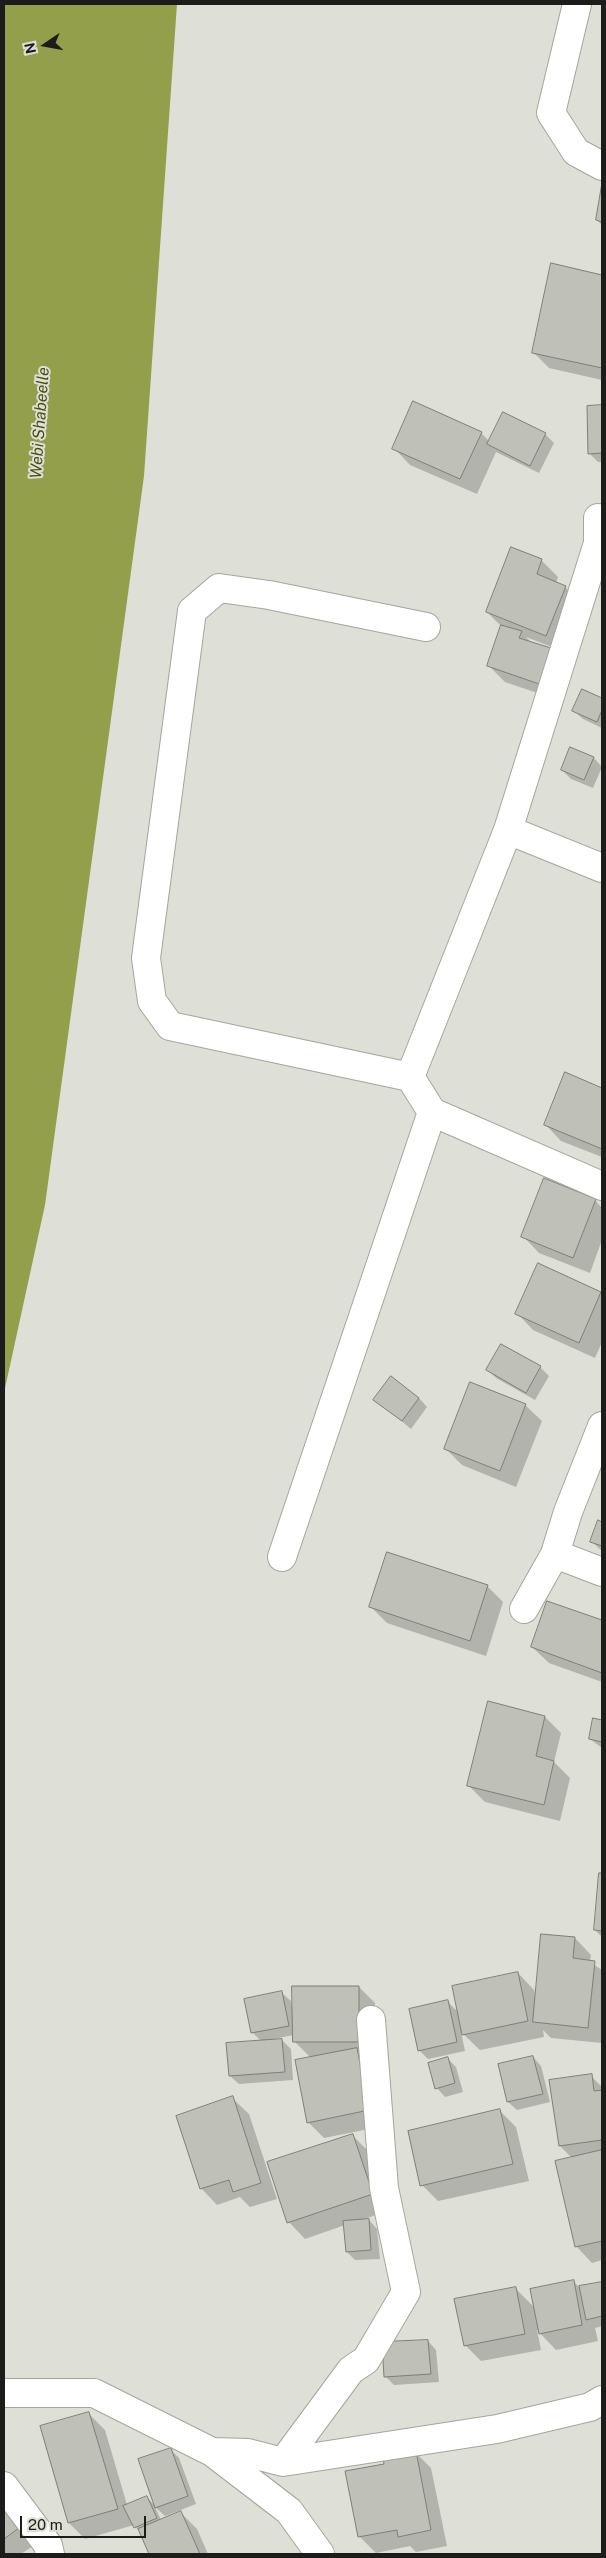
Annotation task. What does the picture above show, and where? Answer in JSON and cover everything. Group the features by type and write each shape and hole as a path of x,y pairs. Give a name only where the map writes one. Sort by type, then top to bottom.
{"street":[{"path":"577,4 551,113 576,152 602,166"},
{"path":"410,1077 508,830 600,535"},
{"path":"426,627 269,595 219,588 192,611 146,958 152,1001 170,1026 410,1077 432,1112 602,1186"},
{"path":"508,830 602,868"},
{"path":"282,1557 432,1112"},
{"path":"524,1609 555,1554 568,1512 602,1426"},
{"path":"555,1554 602,1572"},
{"path":"283,2462 351,2370 366,2360 406,2292 384,2188 371,2020"},
{"path":"4,2393 94,2393 212,2452 289,2511 320,2554"},
{"path":"212,2452 248,2453 283,2462 497,2429 590,2407 602,2400"},
{"path":"4,2486 48,2545 50,2554"}],"water":[{"name":"Webi Shabeelle","path":"4,4 177,4 144,476 45,1205 4,1393"}],"building":[{"path":"602,183 602,222 596,220"},
{"path":"551,263 602,275 602,368 532,353"},
{"path":"413,401 482,432 460,479 392,449"},
{"path":"602,405 602,453 588,454 587,406"},
{"path":"503,412 546,433 530,466 487,444"},
{"path":"511,547 542,559 537,574 566,586 546,636 486,612"},
{"path":"501,625 522,631 519,638 554,649 542,685 487,666"},
{"path":"582,689 602,698 602,710 597,722 572,711"},
{"path":"570,747 594,757 584,780 561,770"},
{"path":"565,1072 602,1088 602,1149 544,1125"},
{"path":"544,1178 596,1199 573,1258 521,1237"},
{"path":"538,1263 601,1292 579,1343 515,1314"},
{"path":"501,1344 541,1366 526,1393 486,1370"},
{"path":"391,1376 419,1398 402,1421 373,1400"},
{"path":"470,1382 526,1404 500,1471 444,1449"},
{"path":"598,1520 602,1522 602,1546 590,1542"},
{"path":"387,1552 488,1585 470,1641 369,1607"},
{"path":"547,1601 602,1620 602,1673 531,1647"},
{"path":"488,1701 545,1716 536,1756 554,1761 544,1805 467,1786"},
{"path":"593,1718 602,1720 602,1742 589,1739"},
{"path":"599,1873 602,1873 602,1931 594,1930"},
{"path":"541,1934 575,1937 573,1958 595,1961 588,2028 533,2022"},
{"path":"518,1972 528,2021 462,2035 452,1986"},
{"path":"292,1986 359,1986 359,2042 293,2042"},
{"path":"282,1991 289,2026 251,2033 244,1999"},
{"path":"448,2000 457,2042 418,2051 409,2009"},
{"path":"282,2039 285,2072 229,2076 226,2043"},
{"path":"357,2048 369,2110 307,2123 295,2060"},
{"path":"533,2056 543,2094 507,2102 498,2064"},
{"path":"448,2057 455,2083 435,2089 428,2063"},
{"path":"592,2074 594,2091 602,2090 602,2140 559,2146 549,2080"},
{"path":"233,2096 261,2183 233,2192 229,2180 200,2189 176,2116"},
{"path":"500,2109 513,2164 420,2186 408,2131"},
{"path":"353,2134 373,2194 287,2223 267,2162"},
{"path":"602,2150 602,2241 575,2247 555,2161"},
{"path":"369,2219 371,2250 346,2252 343,2221"},
{"path":"574,2280 582,2325 539,2334 530,2289"},
{"path":"602,2282 602,2316 586,2320 579,2286"},
{"path":"516,2287 525,2334 464,2346 454,2299"},
{"path":"428,2340 431,2374 384,2377 382,2342"},
{"path":"89,2412 118,2509 68,2523 40,2426"},
{"path":"171,2448 188,2496 155,2508 138,2459"},
{"path":"416,2451 431,2530 398,2537 397,2530 358,2537 345,2471 384,2464 383,2458"},
{"path":"147,2496 157,2518 134,2528 123,2506"},
{"path":"4,2497 23,2525 4,2539"},
{"path":"181,2511 200,2554 149,2554 138,2529"}]}
